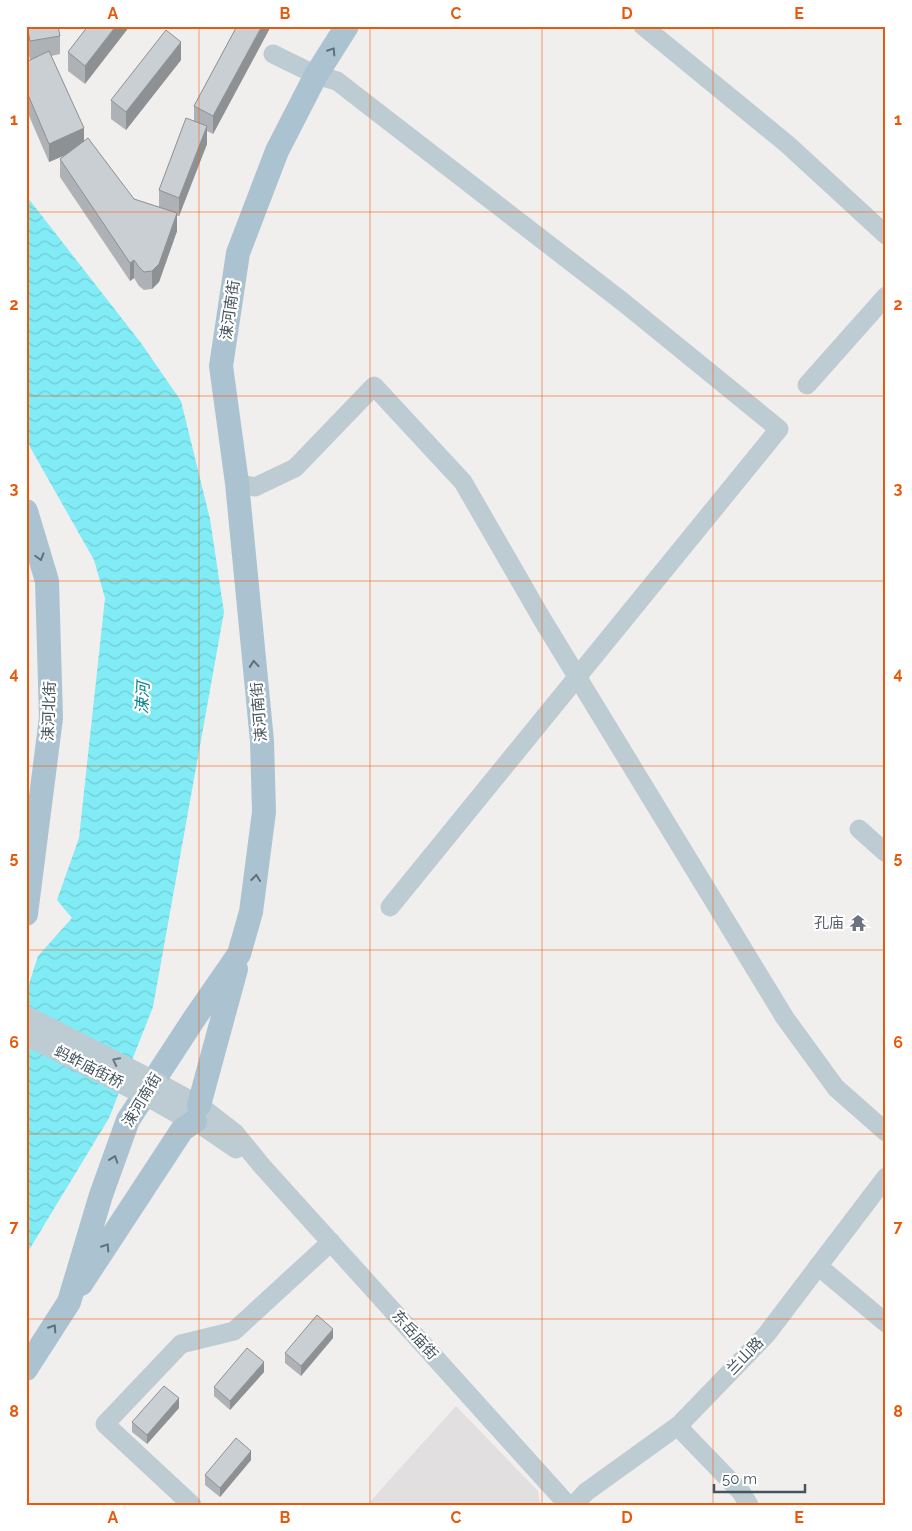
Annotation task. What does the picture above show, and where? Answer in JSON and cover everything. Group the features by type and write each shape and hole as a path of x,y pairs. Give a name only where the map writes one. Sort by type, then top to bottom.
{"main road":[{"name":"涑河南街","path":"26,1369 69,1302 101,1195 128,1120 239,954 251,912 264,812 262,750 237,483 221,366 238,253 277,150 316,75 347,26"},
{"name":"涑河北街","path":"26,510 47,581 52,718 27,907"},
{"path":"26,829 42,788"},
{"path":"69,1302 182,1130 191,1110 251,912"},
{"path":"101,1195 108,1204 118,1206 133,1195 191,1110 193,1091 215,1022 208,1015 196,1016"}],"street":[{"path":"642,26 787,144 886,235"},
{"path":"273,54 316,75 337,81 623,302 779,429 390,908"},
{"path":"807,385 886,296"},
{"path":"237,483 255,487 295,468 374,386 463,482 577,678 786,1018 836,1088 886,1132"},
{"path":"859,829 886,854"},
{"path":"26,1015 155,1091"},
{"name":"蚂蚱庙街桥","path":"26,1036 155,1091"},
{"name":"东岳庙街","path":"155,1091 235,1133 262,1166 568,1505"},
{"name":"兰山路","path":"574,1505 586,1492 679,1424 766,1335 886,1177"},
{"path":"192,1505 105,1424 181,1344 234,1331 331,1242"},
{"path":"818,1266 886,1323"},
{"path":"679,1424 685,1434 741,1492 749,1505"}],"shaded area":[{"path":"456,1406 538,1491 540,1505 367,1505"}],"water":[{"name":"涑河","path":"26,193 141,343 181,401 210,519 224,612 153,1007 109,1118 26,1255 26,993 38,956 72,918 57,900 79,838 105,598 94,560 26,440"}],"building":[{"path":"27,26 58,26 60,36 30,41"},
{"path":"88,26 116,26 85,66 68,52"},
{"path":"237,26 262,26 213,116 194,106"},
{"path":"166,30 181,42 126,112 111,100"},
{"path":"49,51 84,128 49,144 26,90 26,62"},
{"path":"186,118 207,126 179,198 159,190"},
{"path":"88,138 134,199 177,213 159,264 152,271 144,272 134,260 130,263 60,159"},
{"path":"317,1315 333,1329 301,1366 285,1353"},
{"path":"247,1348 264,1362 230,1401 214,1387"},
{"path":"164,1386 179,1398 147,1435 132,1422"},
{"path":"236,1438 251,1451 220,1488 205,1475"}],"place":[{"name":"孔庙","path":"858,923"}]}
